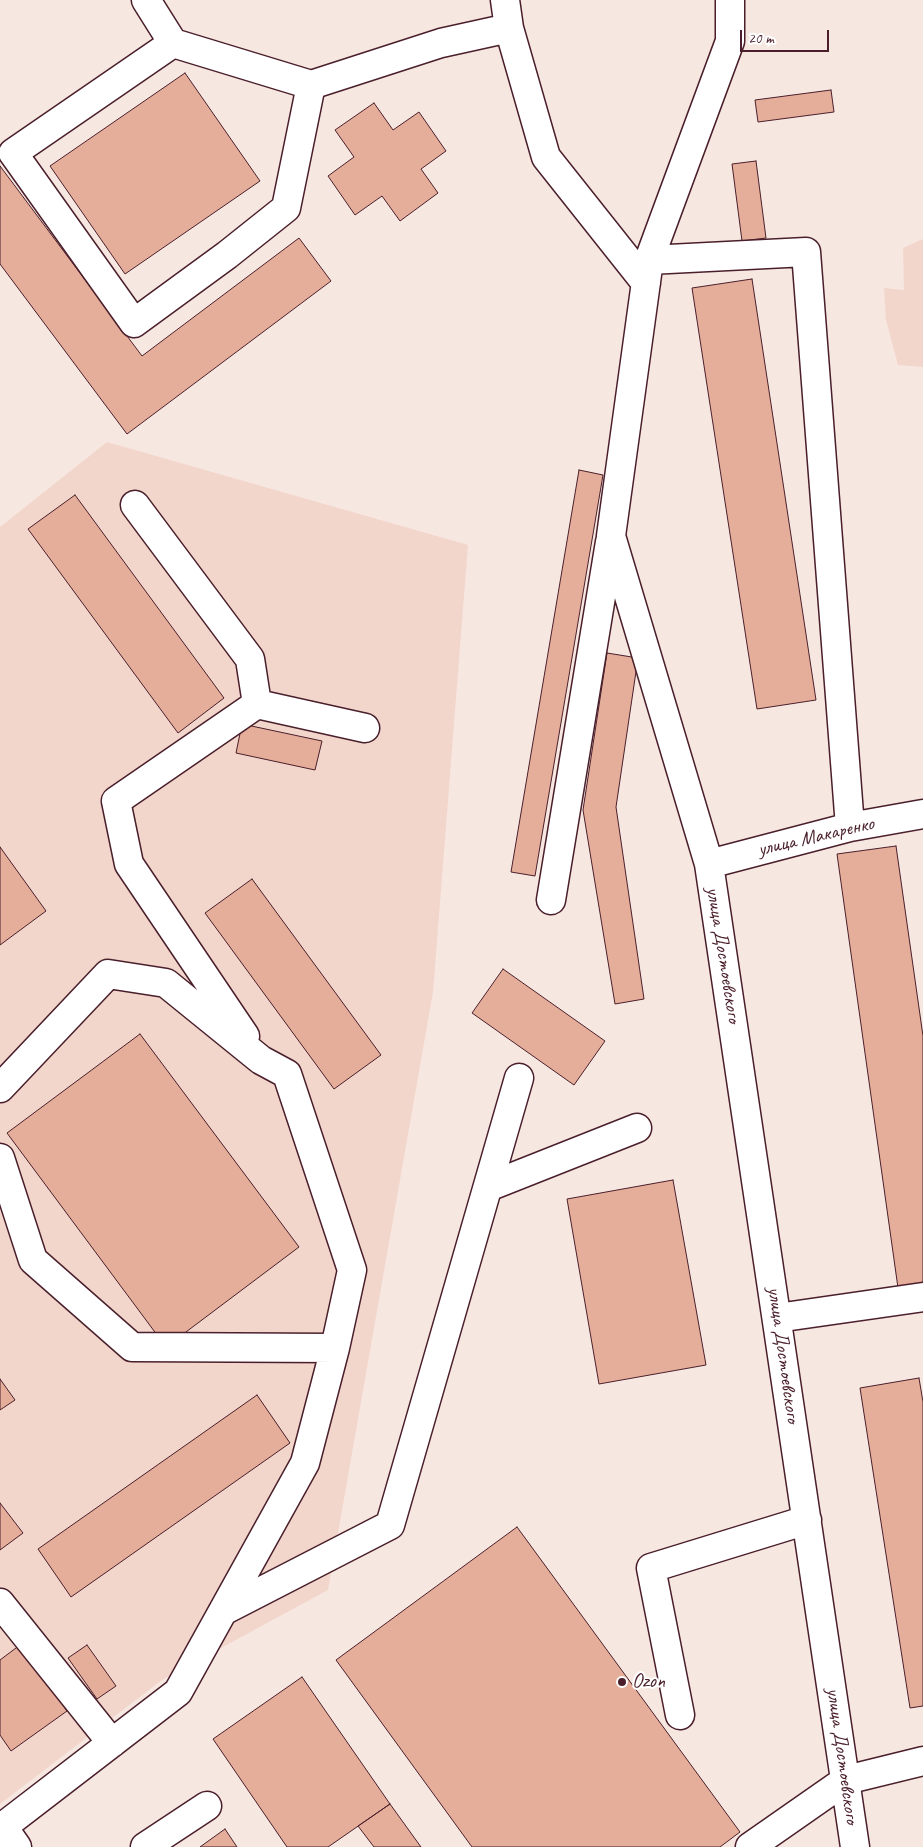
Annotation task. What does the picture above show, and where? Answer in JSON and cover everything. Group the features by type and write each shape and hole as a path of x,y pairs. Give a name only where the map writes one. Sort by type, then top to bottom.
{"street":[{"path":"146,0 173,43 311,85 441,42 509,28"},
{"path":"505,0 509,28 546,157 648,271"},
{"path":"551,900 611,536 648,271 730,42 730,0"},
{"path":"173,43 13,153 134,323 286,208 311,85"},
{"path":"648,271 806,252 850,827"},
{"path":"135,505 250,659 257,704"},
{"name":"улица Достоевского","path":"611,536 710,864 855,1847"},
{"path":"261,1060 130,864 116,801 257,704 365,728"},
{"name":"улица Макаренко","path":"710,864 850,827 923,814"},
{"path":"0,1088 108,974 166,983 261,1060 287,1074 352,1270 335,1348 305,1463 178,1692 112,1744 7,1834"},
{"path":"223,1611 390,1525 519,1078"},
{"path":"488,1187 637,1128"},
{"path":"0,1158 33,1260 132,1347 335,1348"},
{"path":"777,1318 923,1297"},
{"path":"680,1715 651,1568 807,1520"},
{"path":"0,1603 112,1744"},
{"path":"750,1847 846,1780 923,1761"},
{"path":"144,1847 208,1806"}],"shaded area":[{"path":"923,239 923,367 898,365 886,320 884,288 904,290 903,248"},
{"path":"107,442 468,545 433,992 328,1590 162,1680 0,1804 0,527"}],"building":[{"path":"185,73 260,181 125,274 50,166"},
{"path":"831,90 834,112 758,122 755,100"},
{"path":"374,103 393,130 419,112 446,151 421,169 438,193 400,221 382,196 355,215 328,176 354,157 335,130"},
{"path":"756,161 766,238 742,241 732,164"},
{"path":"0,166 142,356 299,238 331,281 127,434 0,264"},
{"path":"752,279 816,700 757,709 692,288"},
{"path":"579,470 603,475 535,876 511,872"},
{"path":"75,495 224,698 178,733 28,529"},
{"path":"607,653 638,658 616,807 644,999 615,1004 583,810"},
{"path":"242,724 322,741 315,770 236,753"},
{"path":"896,846 923,1036 923,1292 899,1295 837,854"},
{"path":"0,847 46,911 0,945"},
{"path":"252,879 381,1055 334,1089 205,913"},
{"path":"503,969 605,1041 574,1085 472,1013"},
{"path":"140,1034 299,1247 166,1347 7,1133"},
{"path":"673,1180 706,1365 599,1384 567,1199"},
{"path":"919,1378 923,1402 923,1706 910,1708 860,1388"},
{"path":"0,1379 15,1400 0,1410"},
{"path":"257,1395 290,1443 71,1597 38,1549"},
{"path":"0,1503 23,1533 0,1550"},
{"path":"517,1527 740,1832 720,1847 472,1847 336,1660"},
{"path":"20,1645 67,1711 11,1751 0,1735 0,1660"},
{"path":"87,1645 116,1686 97,1699 68,1658"},
{"path":"302,1677 390,1804 328,1847 287,1847 213,1739"},
{"path":"390,1804 421,1847 374,1847 358,1826"},
{"path":"225,1829 237,1847 200,1847"}],"place":[{"name":"Ozon","path":"622,1682"}]}
